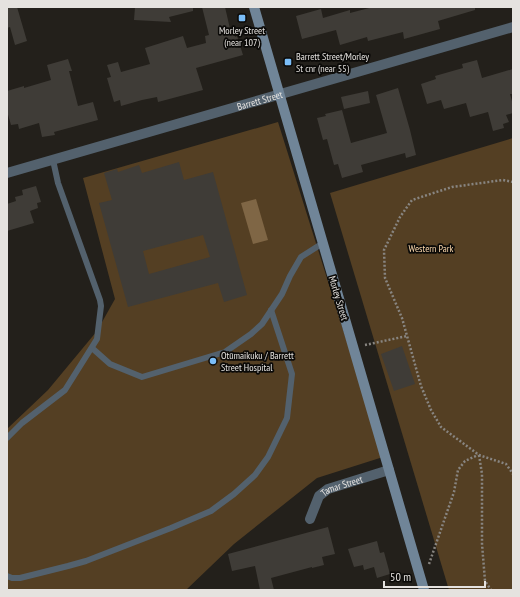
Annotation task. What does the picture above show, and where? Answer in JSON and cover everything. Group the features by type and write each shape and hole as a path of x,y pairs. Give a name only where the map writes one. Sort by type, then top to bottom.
{"main road":[{"name":"Morley Street","path":"254,7 423,587"}],"street":[{"name":"Barrett Street","path":"7,173 513,27"},
{"name":"Tamar Street","path":"310,519 319,496 328,489 389,470"}],"lane":[{"path":"7,438 22,424 65,390 97,339 101,306 100,300 58,183 52,160"},
{"path":"92,348 110,364 142,377 225,352 251,334 262,324 282,294 301,257 322,243"},
{"path":"7,576 12,578 20,578 68,566 172,528 211,511 256,475 268,456 287,418 292,374 272,310"}],"path":[{"path":"513,182 503,180 452,187 412,200 400,218 384,250 385,278 402,318 421,386 431,410 441,427 479,455 506,464 513,474"},
{"path":"354,347 407,336"},
{"path":"423,587 454,492 458,470 465,461 479,455"},
{"path":"479,455 482,474 482,544 485,580 491,590"}],"green space":[{"name":"Otūmaikuku / Barrett Street Hospital","path":"278,122 383,457 317,478 234,544 186,590 7,590 7,429 48,390 97,331 115,299 83,178"},
{"name":"Western Park","path":"513,138 513,590 449,590 330,193"}],"shaded area":[{"path":"256,199 268,240 253,244 241,203"}],"building":[{"path":"7,7 17,7 27,41 15,45 10,27 7,28"},
{"path":"135,7 193,7 193,11 169,17 171,22 134,20"},
{"path":"202,7 225,7 231,33 234,32 235,37 237,36 243,55 196,68 203,90 158,102 157,97 121,106 120,100 114,102 107,78 111,77 107,65 118,62 121,72 150,64 145,48 183,36 187,48 206,43 205,36 209,35"},
{"path":"373,7 475,7 475,10 438,21 440,29 404,39 403,32 368,41 367,37 340,45 336,30 302,39 296,16 321,9 323,18 350,10 350,13"},
{"path":"68,59 72,71 69,71 78,106 93,102 98,120 54,132 55,135 42,137 39,123 19,129 18,124 11,125 7,111 7,91 24,86 24,88 51,80 47,65"},
{"path":"477,60 482,78 513,69 513,94 510,94 513,105 513,113 506,115 509,122 503,124 504,128 493,131 488,112 470,117 466,103 444,109 441,100 427,104 421,84 436,79 435,76 463,68 462,64"},
{"path":"398,88 416,155 406,158 405,153 361,165 363,172 342,178 338,164 334,165 327,139 323,140 317,118 326,116 325,114 342,110 351,143 387,133 376,95"},
{"path":"368,91 370,103 344,109 341,97"},
{"path":"179,162 184,180 213,172 247,295 224,302 218,283 128,307 99,203 112,200 104,173 117,169 118,172 139,165 142,173","holes":["203,235 210,257 149,274 143,251"]},
{"path":"36,186 41,202 37,203 38,208 30,211 34,223 7,231 7,204 16,201 15,197 23,195 22,190"},
{"path":"402,346 415,384 394,391 381,354"},
{"path":"328,527 335,554 322,557 324,565 271,578 274,590 260,590 255,566 232,571 228,554"},
{"path":"377,541 380,553 384,552 390,574 377,578 374,567 364,570 363,565 354,567 348,549"}],"place":[{"name":"Morley Street (near 107)","path":"242,18"},
{"name":"Barrett Street/Morley St cnr (near 55)","path":"288,62"},
{"name":"Otūmaikuku / Barrett Street Hospital","path":"213,361"}]}
